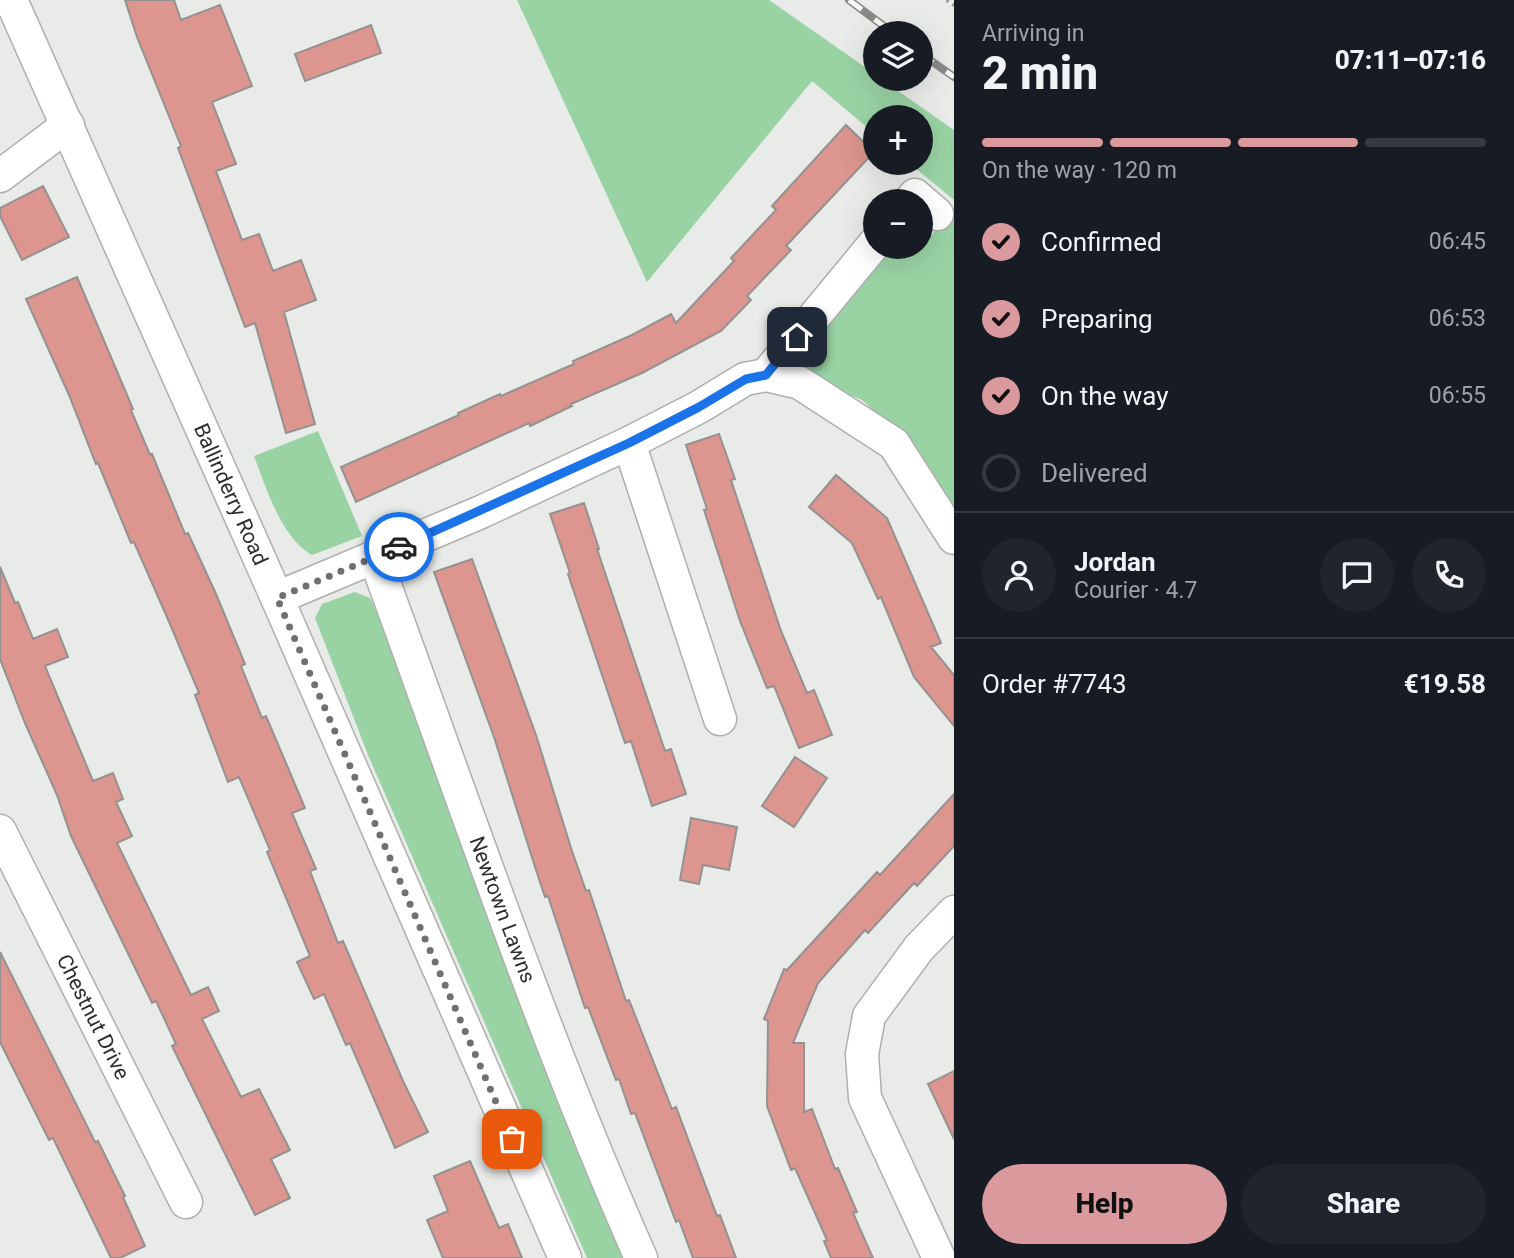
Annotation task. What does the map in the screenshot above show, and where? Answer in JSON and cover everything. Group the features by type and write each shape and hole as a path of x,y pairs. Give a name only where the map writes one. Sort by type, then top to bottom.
{"street":[{"name":"Ballinderry Road","path":"12,0 565,1258"},
{"path":"0,176 68,125"},
{"path":"766,375 863,258"},
{"path":"277,598 375,558 629,443 746,379 766,375 800,383 894,444 954,538"},
{"path":"629,443 720,719"},
{"name":"Newtown Lawns","path":"375,558 523,961 610,1188 641,1258"},
{"name":"Chestnut Drive","path":"0,831 186,1202"},
{"path":"939,1258 865,1098 862,1054 869,1016 919,948 954,912"}],"path":[{"path":"947,0 954,5"}],"green space":[{"path":"517,0 769,0 863,66 863,91 898,91 918,105 863,105 863,124 812,81 647,282"},
{"path":"933,115 954,130 954,200 924,175 933,175"},
{"path":"954,212 954,510 918,450 862,400 820,382 805,363 811,339 878,259 933,259 933,233"},
{"path":"318,431 362,536 312,555 301,547 283,524 254,456"},
{"path":"355,592 370,598 414,691 628,1258 587,1258 368,755 315,618 322,604"}],"building":[{"path":"125,0 174,0 181,20 220,5 252,86 212,102 236,164 216,171 242,240 259,234 273,271 301,260 316,300 284,312 315,424 286,433 255,323 245,327 178,148 181,146"},
{"path":"371,25 381,53 305,81 295,54"},
{"path":"846,125 863,141 863,164 786,246 791,250 747,296 751,300 721,331 642,373 571,404 572,406 530,426 529,423 356,502 341,467 500,394 501,396 574,364 573,361 671,314 676,323 734,261 731,258 776,210 772,206"},
{"path":"43,186 69,237 22,260 0,216 0,208"},
{"path":"77,277 150,455 152,454 185,534 188,533 216,594 245,664 241,666 262,718 266,716 305,808 292,813 316,869 310,871 338,943 343,941 403,1081 428,1132 395,1148 350,1043 346,1045 324,994 314,999 297,962 310,956 267,852 270,850 239,777 228,782 195,695 199,693 134,542 131,543 98,463 96,464 26,299"},
{"path":"719,434 735,479 731,480 781,631 807,693 814,690 832,735 799,748 774,686 767,688 740,621 686,445"},
{"path":"836,475 887,518 941,643 931,647 954,675 954,726 914,677 881,597 878,599 852,543 809,507"},
{"path":"584,503 665,751 671,749 686,794 652,806 631,741 625,743 550,514"},
{"path":"472,559 536,735 571,848 586,891 589,890 626,1001 629,1000 672,1109 676,1107 717,1216 720,1215 736,1258 693,1258 679,1220 676,1222 635,1113 631,1114 588,1007 585,1008 548,896 545,897 494,737 434,572"},
{"path":"0,567 33,639 57,629 68,657 45,666 93,781 113,773 123,799 116,802 132,836 117,843 191,995 208,987 219,1011 202,1019 241,1097 259,1089 290,1150 271,1159 290,1198 255,1215 172,1046 176,1044 156,1001 152,1003 71,836 57,795 25,723 0,659"},
{"path":"795,757 827,778 794,827 762,806"},
{"path":"954,794 954,846 917,886 914,883 868,933 865,930 818,983 793,1043 804,1043 804,1112 812,1109 835,1169 838,1168 857,1212 853,1213 873,1258 831,1258 824,1241 827,1240 795,1168 791,1170 767,1106 768,1021 764,1019 784,969 787,970 877,872 880,875"},
{"path":"691,818 737,827 729,870 703,865 699,884 680,880"},
{"path":"0,952 95,1142 98,1141 125,1196 123,1197 145,1246 120,1258 111,1258 53,1138 49,1140 0,1042"},
{"path":"954,1071 954,1139 928,1084"},
{"path":"470,1161 499,1228 508,1224 522,1258 443,1258 427,1220 448,1211 434,1176"}],"railway":[{"path":"849,0 877,21"},
{"path":"933,62 954,77"}],"way so far":[{"path":"399,547 277,598 512,1139"}],"route":[{"path":"399,547 629,443 746,379 766,375 797,337"}]}
